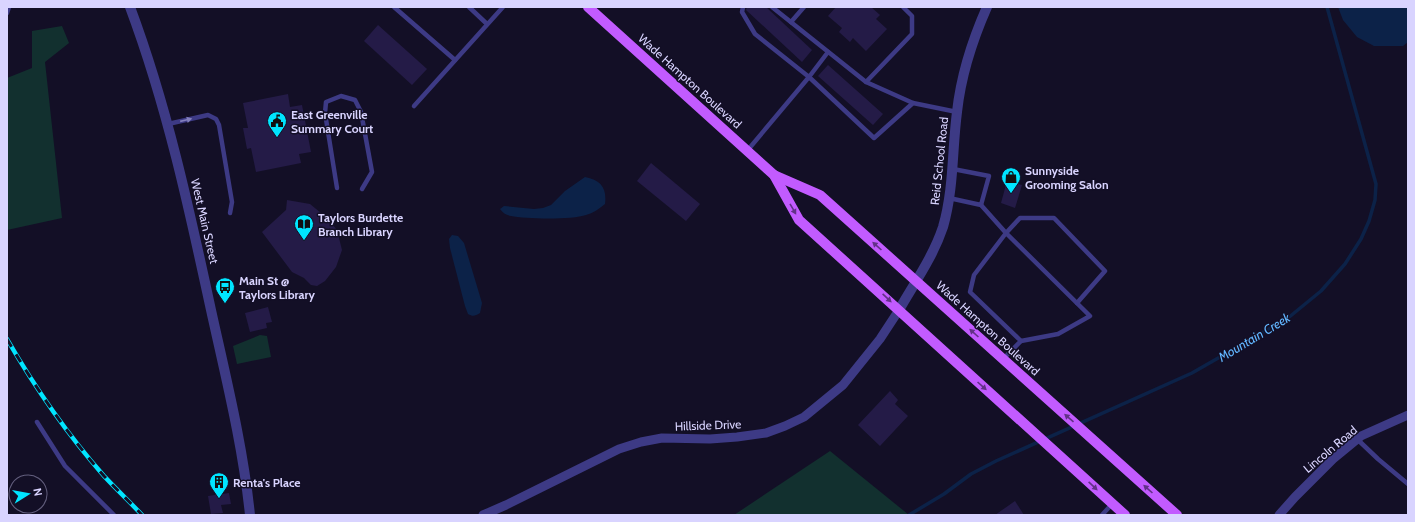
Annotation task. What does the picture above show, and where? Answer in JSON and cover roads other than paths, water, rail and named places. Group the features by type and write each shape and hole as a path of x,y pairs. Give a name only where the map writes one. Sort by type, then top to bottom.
{"main road":[{"name":"Wade Hampton Boulevard","path":"588,7 774,175 820,195 1177,515"},
{"name":"Wade Hampton Boulevard","path":"774,175 799,220 1124,515"}],"street":[{"name":"West Main Street","path":"130,7 168,124 186,193 240,440 250,515"},
{"name":"Reid School Road","path":"899,310 935,249 943,225 950,198 957,112 962,79 967,58 987,7"},
{"name":"Hillside Drive","path":"483,515 506,506 631,445 662,438 710,439 766,433 804,417 843,384 880,339 899,310"},
{"name":"Lincoln Road","path":"1278,515 1333,459 1357,438 1408,415"}],"lane":[{"path":"7,13 9,7"},
{"path":"394,7 455,60"},
{"path":"469,7 487,24"},
{"path":"414,106 503,7"},
{"path":"743,7 742,12 755,34 809,77 874,138 914,103"},
{"path":"772,7 866,82 914,103 957,112"},
{"path":"791,22 804,7"},
{"path":"866,82 912,34 912,16 903,7"},
{"path":"747,151 828,52"},
{"path":"338,188 325,113 326,102 341,96 355,100 361,112 372,172 362,189"},
{"path":"168,124 208,115 216,119 219,125 232,202 230,213"},
{"path":"953,168 989,176 981,205"},
{"path":"950,198 981,205 1006,233 1090,316 1058,334 1021,341 1003,359"},
{"path":"1021,341 970,292 974,275 1006,233 1020,218 1054,218 1105,271 1077,303"},
{"path":"37,422 66,466 114,515"},
{"path":"1357,438 1378,459 1408,484"},
{"path":"1102,515 1112,504"}],"water":[{"path":"1338,7 1408,7 1408,42 1403,46 1374,46 1357,37 1343,20"},
{"path":"585,177 591,178 599,183 604,189 605,193 605,204 589,214 570,218 527,218 508,215 503,213 500,209 504,206 534,209 551,205 565,191"},
{"path":"452,235 458,236 464,243 482,303 480,313 475,315 471,316 468,314 465,306 450,248 449,239"}],"waterway":[{"name":"Mountain Creek","path":"909,515 944,494 971,474 996,461 1192,373 1288,318 1321,291 1345,264 1361,239 1369,221 1375,200 1376,184 1327,7"}],"railway":[{"path":"7,339 28,374 77,444 104,476 142,515"}],"place":[{"name":"East Greenville Summary Court","path":"277,138"},
{"name":"Sunnyside Grooming Salon","path":"1011,194"},
{"name":"Taylors Burdette Branch Library","path":"304,241"},
{"name":"Main St @ Taylors Library","path":"225,304"},
{"name":"Renta's Place","path":"219,499"}]}
